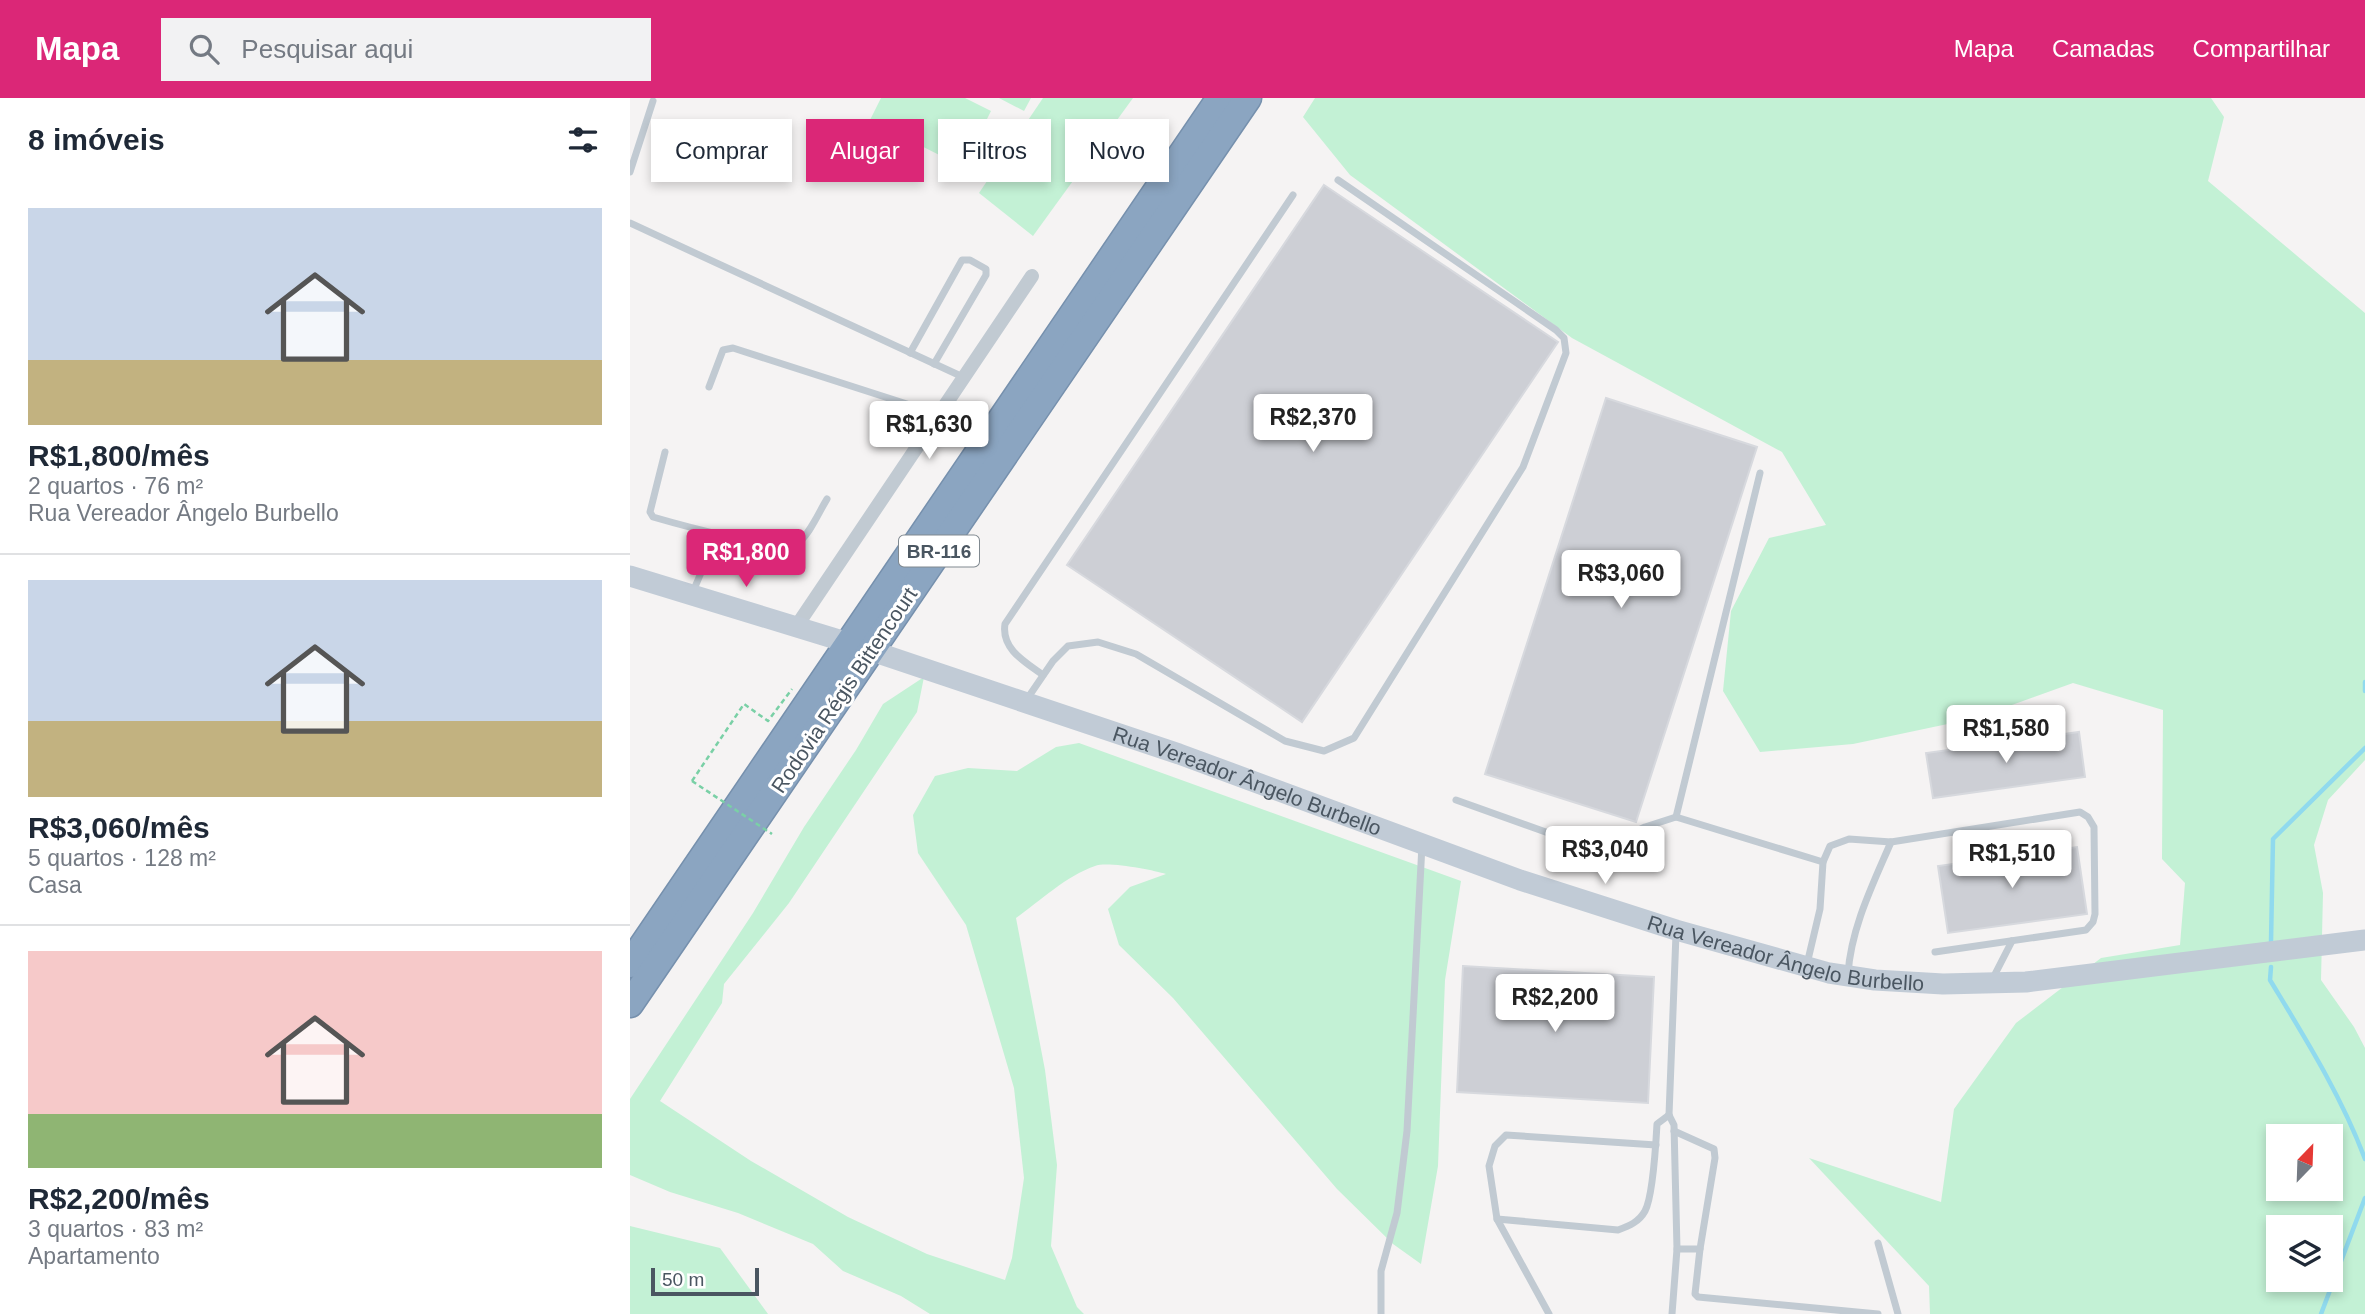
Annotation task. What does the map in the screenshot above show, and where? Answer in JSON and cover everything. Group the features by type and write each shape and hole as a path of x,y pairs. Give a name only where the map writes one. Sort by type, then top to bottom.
{"highway":[{"name":"Rodovia Régis Bittencourt","path":"630,1004 1220,98"},
{"name":"Rodovia Régis Bittencourt","path":"630,964 817,691 860,647 1248,98"}],"main road":[{"name":"Rua Vereador Ângelo Burbello","path":"630,576 860,647 1192,758 1533,884 1676,930 1806,968 1848,977 1990,984 2061,979 2365,940"}],"street":[{"path":"796,627 1032,276"}],"lane":[{"path":"630,172 653,101"},
{"path":"1025,702 1043,675 1068,646 1098,642 1136,654 1285,741 1324,751 1354,738 1522,467 1566,353 1564,338 1338,180"},
{"path":"1043,675 1014,654 1003,634 1004,624 1293,195"},
{"path":"630,223 964,378"},
{"path":"910,353 962,260 970,260 986,269 986,275 934,364"},
{"path":"709,387 723,350 733,348 939,415"},
{"path":"665,452 649,512 653,517 717,535 787,546 799,543 805,537 827,499"},
{"path":"1675,817 1760,473"},
{"path":"692,595 717,535"},
{"path":"1456,800 1582,845 1608,845 1645,827 1675,817 1824,862"},
{"path":"1806,968 1820,909 1824,862 1830,846 1849,839 1891,842 2080,812 2088,817 2094,827 2095,914 2093,922 2086,930 1935,952"},
{"path":"1848,977 1849,958 1862,912 1891,842"},
{"path":"1381,1314 1381,1271 1397,1213 1407,1131 1422,845"},
{"path":"1672,1314 1677,1249 1674,1125 1669,1115 1676,930"},
{"path":"1990,984 2012,941"},
{"path":"1497,1219 1618,1230 1632,1226 1646,1211 1657,1124 1669,1115"},
{"path":"1674,1131 1714,1149 1716,1158 1700,1249 1695,1294 1698,1297 1878,1314"},
{"path":"1549,1314 1497,1219 1489,1166 1495,1146 1506,1135 1656,1146"},
{"path":"1878,1243 1898,1314"},
{"path":"1677,1249 1700,1249"}],"path":[{"path":"772,834 692,781 744,704 768,720 790,688 817,691"}],"green space":[{"path":"881,98 965,98 991,111 987,119 938,119 938,154 924,147 924,119 870,119"},
{"path":"999,98 1031,98 1024,111"},
{"path":"1043,98 1133,98 1118,119 1065,119 1065,182 1072,182 1033,236 979,193 986,182 1051,182 1051,119 1029,119"},
{"path":"1315,98 2211,98 2224,117 2208,181 2365,313 2365,760 2328,800 2314,845 2323,893 2321,980 2354,1027 2365,1048 2365,1314 1930,1314 1929,1286 1809,1158 1941,1202 1954,1109 2016,1023 2101,958 2180,945 2185,883 2162,859 2163,710 2073,683 1976,718 1853,744 1760,752 1723,691 1731,611 1769,538 1826,525 1782,452 1572,338 1350,175 1303,117"},
{"path":"924,677 917,712 789,903 724,984 722,1003 660,1101 751,1161 848,1217 927,1254 1005,1280 1012,1258 1024,1178 1014,1088 966,925 918,853 913,815 935,776 968,768 1017,771 1056,747 1079,743 1461,881 1445,980 1438,1166 1421,1264 1393,1244 1337,1189 1173,998 1119,945 1108,909 1130,887 1166,874 1119,865 1101,865 1084,870 1016,918 1045,1070 1057,1165 1051,1246 1077,1307 1084,1314 930,1314 901,1296 843,1271 813,1244 738,1213 670,1192 630,1175 630,1099 753,913 804,827 856,750 883,704"},
{"path":"630,1226 720,1248 768,1314 630,1314"}],"building":[{"path":"1324,185 1558,342 1302,722 1067,565"},
{"path":"1606,398 1757,447 1636,822 1485,774"},
{"path":"2079,732 2085,777 1933,798 1926,753"},
{"path":"2077,847 2087,914 1948,933 1938,866"},
{"path":"1463,966 1654,977 1648,1103 1457,1092"}],"waterway":[{"path":"2365,682 2365,691"},
{"path":"2271,942 2273,839 2365,748"},
{"path":"2271,967 2270,980 2334,1090 2365,1159"},
{"path":"2321,1314 2365,1198"}]}
